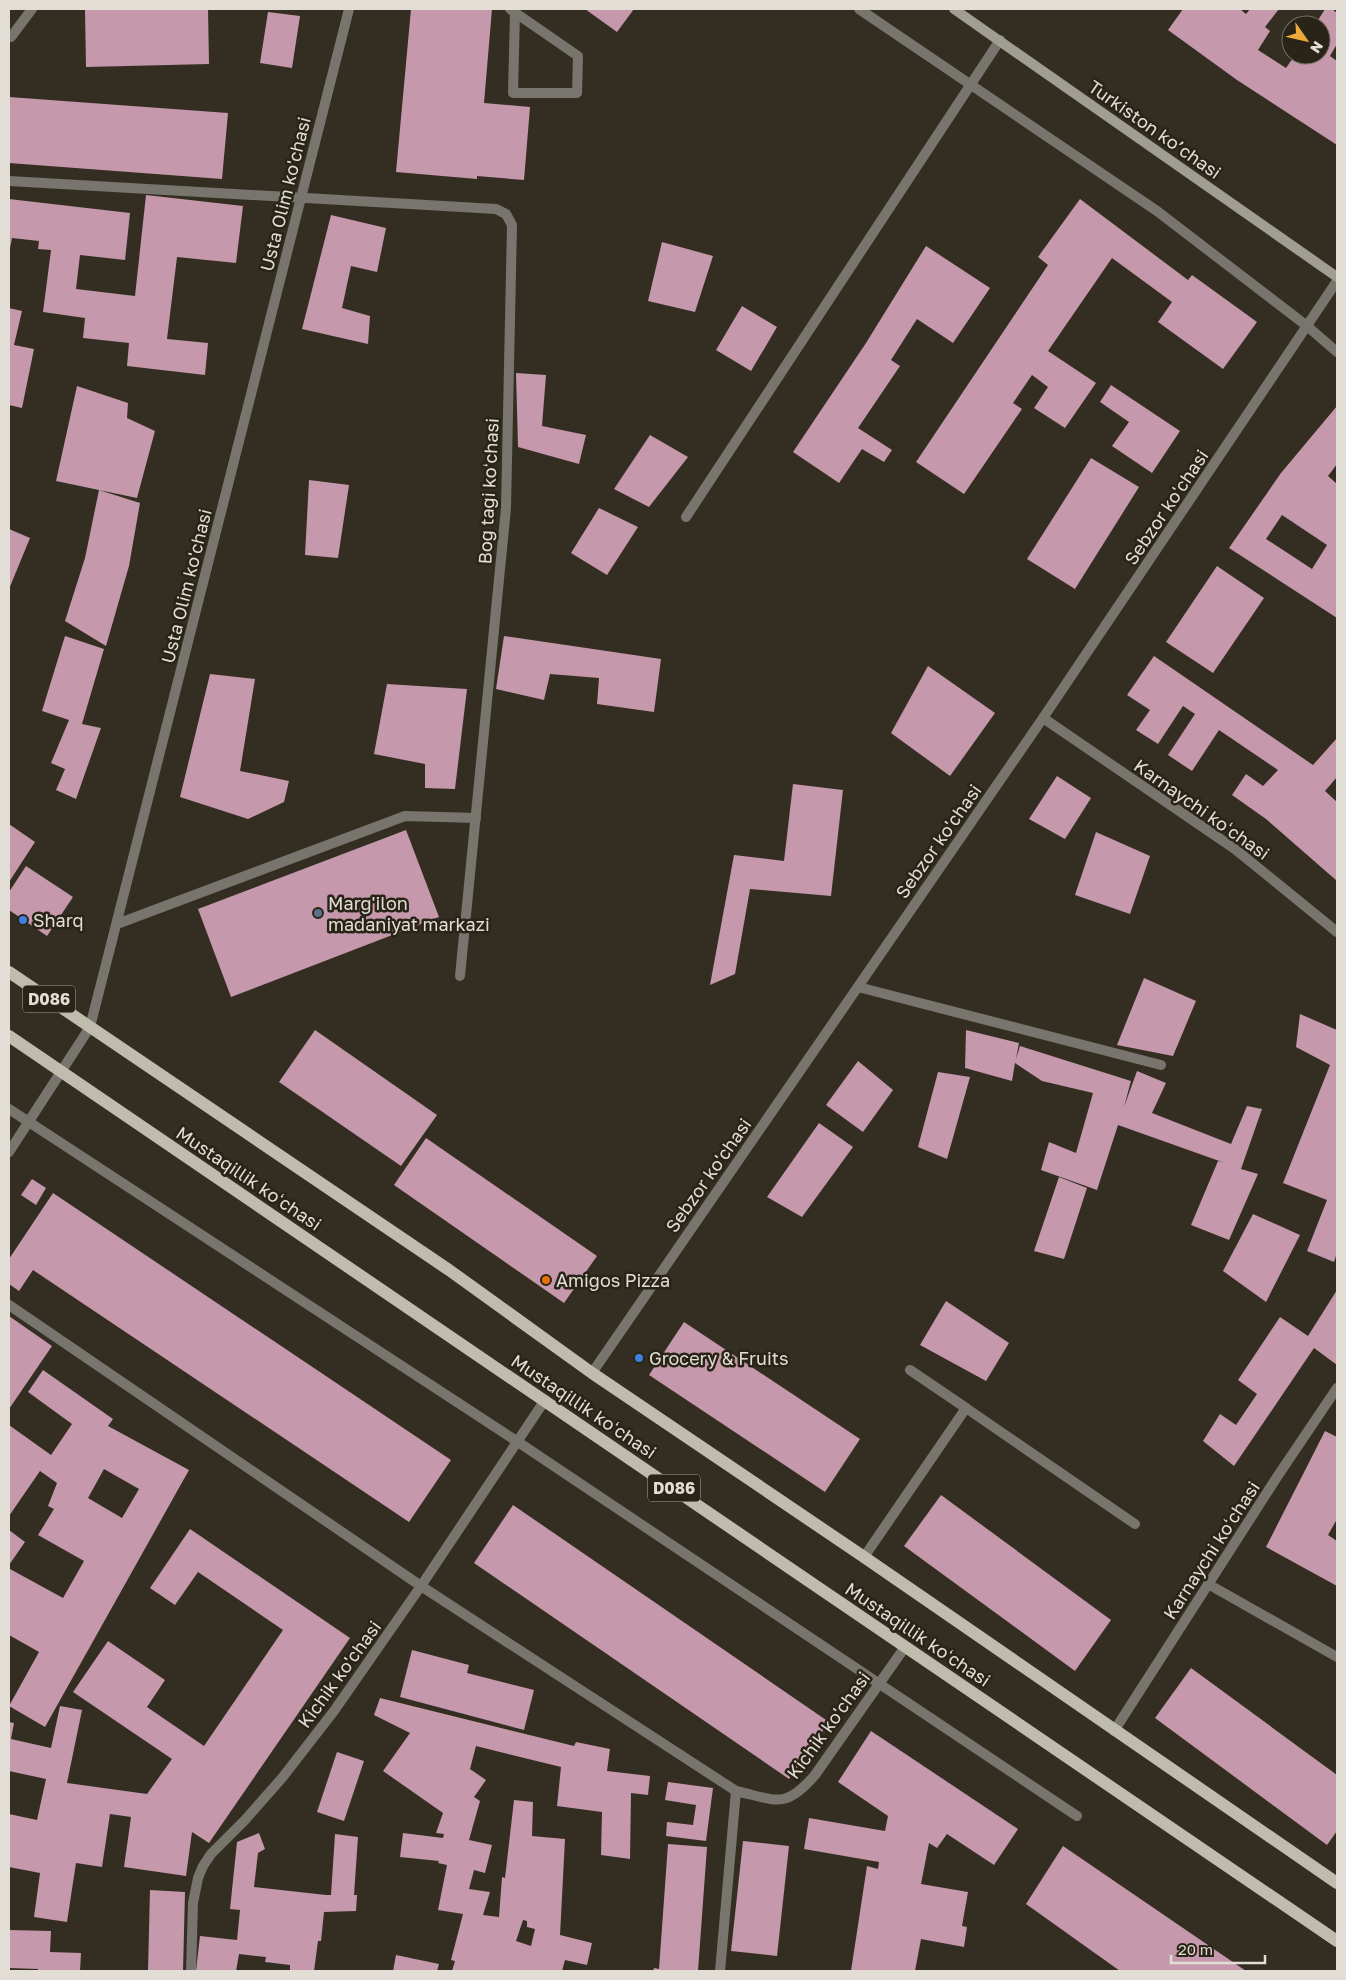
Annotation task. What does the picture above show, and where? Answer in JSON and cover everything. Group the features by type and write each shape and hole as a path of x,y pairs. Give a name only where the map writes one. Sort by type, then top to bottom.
{"main road":[{"name":"Turkiston ko’chasi","path":"954,9 1337,277"},
{"name":"D086","path":"9,972 90,1027"},
{"name":"Mustaqillik koʻchasi","path":"90,1027 449,1270 592,1373 864,1557 1337,1883"},
{"name":"Mustaqillik koʻchasi","path":"9,1036 1337,1941"}],"street":[{"path":"11,37 32,9"},
{"name":"Usta Olim ko'chasi","path":"9,1152 90,1027 349,9"},
{"path":"859,9 1157,211 1307,326 1337,352"},
{"path":"512,10 578,56 577,94 513,93 512,10"},
{"path":"686,516 1000,40"},
{"name":"Bog tagi koʻchasi","path":"9,181 496,209 506,214 512,225 506,508 460,976"},
{"name":"Sebzor ko'chasi","path":"592,1373 1043,718 1337,281"},
{"name":"Karnaychi koʻchasi","path":"1043,718 1235,850 1337,932"},
{"path":"117,924 404,816 476,818"},
{"path":"858,987 1161,1065"},
{"path":"9,1109 518,1442 1077,1816"},
{"path":"9,1306 421,1586 736,1791 720,1971"},
{"path":"910,1370 1135,1524"},
{"name":"Karnaychi koʻchasi","path":"1114,1731 1277,1477 1337,1388"},
{"name":"Kichik ko'chasi","path":"191,1971 193,1903 202,1866 282,1778 334,1711 421,1586 545,1400"},
{"path":"864,1557 966,1408"},
{"path":"1208,1584 1337,1657"},
{"name":"Kichik ko'chasi","path":"736,1791 775,1800 784,1800 798,1793 815,1775 905,1646"}],"building":[{"path":"208,9 209,64 86,67 85,10"},
{"path":"411,9 492,9 484,103 530,107 524,180 477,176 477,179 396,172"},
{"path":"585,9 634,9 617,32"},
{"path":"1183,9 1240,9 1246,14 1250,9 1279,9 1265,27 1270,31 1258,50 1286,68 1288,65 1331,65 1331,57 1337,61 1337,145 1237,80 1168,30"},
{"path":"1325,9 1332,9 1337,13 1337,44 1331,54 1331,15 1321,15"},
{"path":"268,12 300,16 292,68 260,63"},
{"path":"9,97 228,113 222,179 9,163"},
{"path":"146,195 243,206 236,263 177,257 167,339 208,343 205,375 127,366 129,343 83,338 85,318 43,312 51,250 38,249 39,241 12,238 9,247 9,199 130,213 125,260 80,255 76,289 135,296"},
{"path":"1080,199 1188,280 1192,275 1257,322 1223,369 1158,322 1172,302 1112,258 1048,351 1096,383 1065,428 1034,408 1048,387 1032,375 1013,403 1022,409 964,494 916,462 1048,265 1038,257"},
{"path":"331,215 386,228 377,272 351,266 342,308 370,316 368,344 302,329"},
{"path":"662,242 713,256 695,312 648,301"},
{"path":"926,246 990,288 953,343 917,319 891,360 900,366 858,428 892,450 884,462 862,449 839,483 793,452 866,343"},
{"path":"742,306 777,327 751,371 716,350"},
{"path":"9,308 22,311 14,345 34,349 22,408 9,405"},
{"path":"516,373 546,375 542,426 586,435 579,464 518,447"},
{"path":"1111,385 1180,431 1152,473 1112,446 1129,422 1100,402"},
{"path":"77,386 128,403 127,418 155,431 137,498 56,481"},
{"path":"1337,406 1337,464 1328,476 1337,484 1337,618 1229,548 1281,473","holes":["1282,515 1327,545 1312,569 1266,539"]},
{"path":"650,435 688,457 649,507 614,489"},
{"path":"1091,458 1139,487 1075,589 1027,559"},
{"path":"309,480 349,485 338,558 305,555"},
{"path":"99,490 140,503 129,566 106,646 65,621 85,558"},
{"path":"599,508 638,527 607,575 571,553"},
{"path":"9,529 30,538 9,589"},
{"path":"1217,566 1264,598 1213,673 1166,642"},
{"path":"65,636 104,649 82,724 101,728 76,799 56,790 65,769 51,763 69,720 42,711"},
{"path":"504,636 661,659 654,712 597,704 599,678 550,674 544,700 496,689"},
{"path":"1154,656 1313,765 1337,738 1337,777 1325,791 1337,802 1337,881 1266,819 1232,795 1246,774 1263,786 1278,770 1219,730 1192,771 1168,755 1195,714 1183,706 1158,744 1136,730 1150,710 1127,695"},
{"path":"928,666 995,713 950,776 891,733"},
{"path":"210,674 255,679 240,771 289,781 284,802 248,819 180,797"},
{"path":"387,684 467,689 455,789 425,788 425,764 374,754"},
{"path":"1057,776 1091,798 1065,839 1029,819"},
{"path":"793,784 843,790 831,896 750,889 735,974 710,985 734,855 784,861"},
{"path":"9,824 35,842 9,882"},
{"name":"Marg'ilon madaniyat markazi","path":"406,830 439,917 231,997 198,909"},
{"path":"1096,832 1150,856 1130,914 1075,895"},
{"path":"26,866 73,897 47,936 9,910 9,892"},
{"path":"1144,978 1196,1001 1173,1056 1117,1045"},
{"path":"1300,1014 1337,1030 1337,1253 1334,1262 1307,1251 1327,1200 1283,1183 1330,1065 1296,1047"},
{"path":"315,1030 437,1115 401,1166 279,1082"},
{"path":"966,1030 1019,1043 1016,1059 1020,1046 1131,1081 1124,1107 1137,1071 1166,1083 1152,1113 1231,1144 1247,1106 1262,1109 1241,1169 1258,1174 1229,1240 1191,1225 1218,1161 1225,1163 1118,1125 1097,1190 1041,1170 1049,1142 1076,1153 1093,1093 1042,1081 1015,1063 1012,1081 965,1068"},
{"path":"858,1061 893,1090 863,1132 826,1105"},
{"path":"938,1072 970,1077 947,1159 918,1147"},
{"path":"819,1123 853,1147 802,1217 767,1197"},
{"path":"426,1138 597,1256 564,1303 394,1185"},
{"path":"1059,1177 1087,1188 1064,1259 1034,1251"},
{"path":"32,1179 46,1188 36,1205 21,1195"},
{"path":"53,1193 451,1460 409,1522 33,1270 19,1291 9,1284 9,1259"},
{"path":"1253,1214 1300,1235 1266,1302 1223,1271"},
{"path":"1337,1290 1337,1365 1314,1348 1234,1466 1203,1441 1220,1414 1236,1425 1257,1394 1238,1380 1280,1317 1308,1336"},
{"path":"946,1301 1009,1343 986,1381 920,1345"},
{"path":"9,1316 52,1346 9,1409"},
{"path":"684,1322 860,1439 825,1492 649,1375"},
{"path":"43,1370 113,1419 108,1426 189,1470 45,1727 9,1706 39,1652 9,1635 9,1571 10,1569 63,1598 84,1561 38,1535 54,1509 48,1506 57,1483 40,1471 9,1516 9,1425 51,1455 72,1424 28,1392","holes":["104,1469 139,1489 122,1518 88,1498"]},
{"path":"1325,1431 1337,1437 1337,1519 1328,1535 1337,1541 1337,1586 1266,1547"},
{"path":"941,1495 1111,1620 1075,1671 904,1546"},
{"path":"513,1505 829,1722 789,1779 474,1563"},
{"path":"190,1529 350,1638 209,1843 192,1832 186,1876 124,1867 131,1817 110,1814 102,1867 76,1863 67,1922 34,1917 40,1873 9,1867 9,1814 37,1820 46,1779 9,1771 9,1722 14,1723 11,1739 51,1748 60,1706 82,1710 67,1783 147,1794 172,1759 73,1692 108,1641 165,1680 147,1707 204,1746 283,1630 198,1572 175,1605 150,1588"},
{"path":"9,1530 25,1542 9,1565"},
{"path":"412,1650 469,1665 467,1673 534,1690 524,1730 400,1697"},
{"path":"1191,1668 1337,1775 1337,1831 1327,1845 1155,1718"},
{"path":"380,1698 574,1746 576,1742 610,1749 607,1771 650,1776 648,1795 631,1793 630,1859 601,1855 602,1812 557,1806 561,1767 476,1746 470,1769 486,1780 474,1797 480,1801 469,1840 492,1845 485,1873 474,1870 469,1889 490,1892 483,1915 499,1917 502,1877 505,1878 514,1800 533,1802 532,1836 565,1839 560,1935 592,1943 587,1965 565,1960 562,1971 452,1971 455,1961 451,1960 463,1914 438,1910 447,1865 438,1863 439,1861 400,1857 403,1833 443,1838 444,1834 436,1833 443,1813 383,1771 410,1733 374,1715","holes":["523,1920 527,1921 527,1927 535,1929 531,1946 516,1941"]},
{"path":"871,1731 1018,1829 994,1865 947,1834 937,1848 929,1843 921,1884 968,1892 962,1926 967,1927 964,1947 921,1939 915,1971 851,1971 867,1866 878,1869 879,1862 804,1849 809,1818 885,1831 888,1816 838,1782"},
{"path":"337,1752 364,1761 344,1821 317,1812"},
{"path":"668,1782 713,1788 706,1841 666,1836 667,1822 693,1825 696,1805 665,1800"},
{"path":"259,1833 265,1849 258,1853 254,1887 326,1895 331,1895 335,1834 358,1837 354,1895 357,1895 356,1911 324,1912 321,1941 318,1941 314,1971 290,1971 290,1965 265,1962 266,1957 239,1954 236,1971 196,1971 200,1936 237,1940 240,1910 230,1909 237,1842"},
{"path":"743,1841 789,1846 777,1956 731,1951"},
{"path":"668,1844 707,1847 698,1971 653,1971 654,1968 659,1969"},
{"path":"1063,1846 1246,1971 1120,1971 1026,1904"},
{"path":"150,1890 185,1892 183,1971 148,1971"},
{"path":"9,1930 51,1931 50,1952 81,1953 80,1971 38,1971 38,1969 9,1968"},
{"path":"396,1955 439,1964 437,1971 393,1971"}],"place":[{"name":"Marg'ilon madaniyat markazi","path":"318,913"},
{"name":"Sharq","path":"23,920"},
{"name":"Amigos Pizza","path":"546,1280"},
{"name":"Grocery & Fruits","path":"639,1358"}]}
